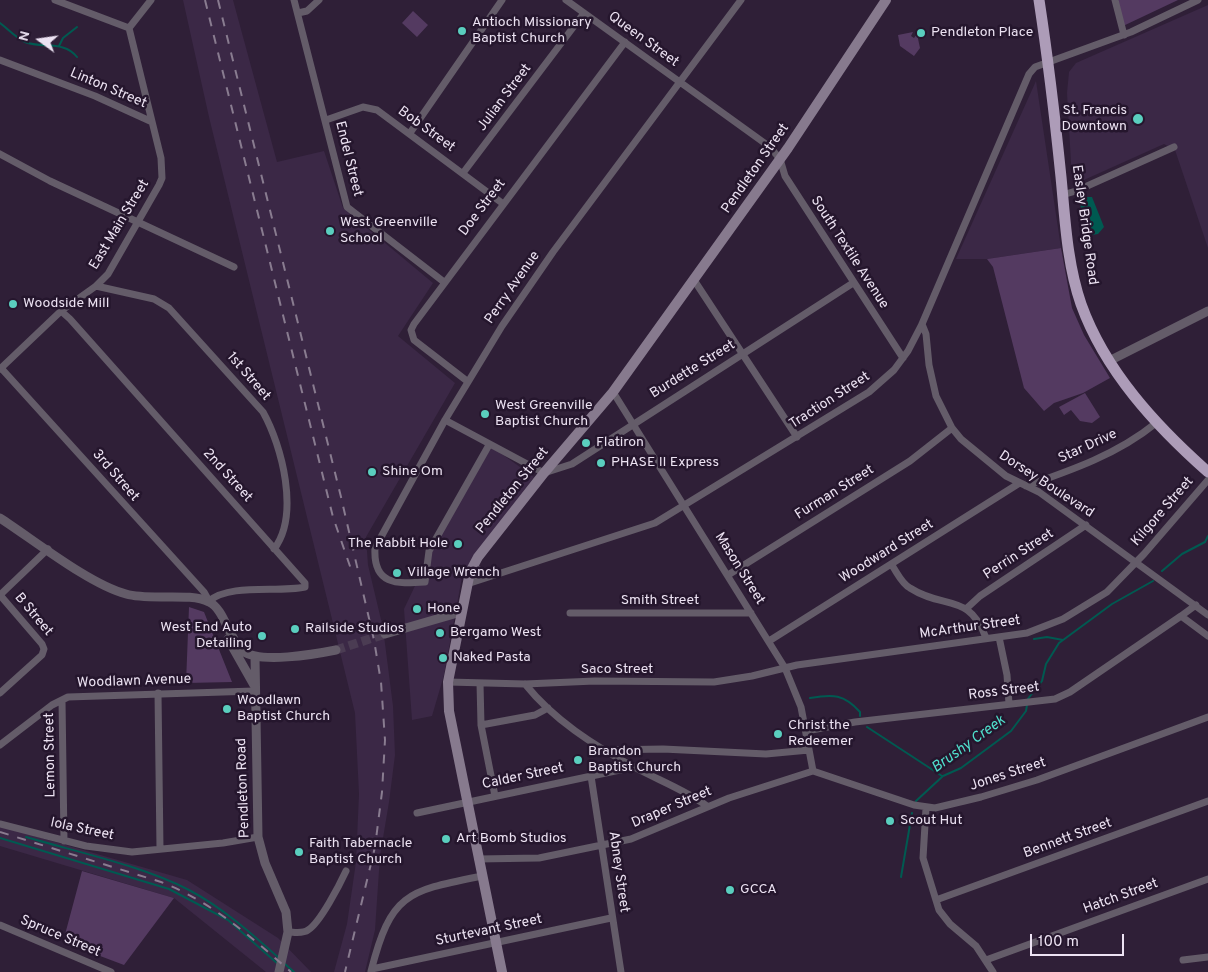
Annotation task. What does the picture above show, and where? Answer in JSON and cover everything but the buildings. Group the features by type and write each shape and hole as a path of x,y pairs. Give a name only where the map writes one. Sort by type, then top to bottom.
{"highway":[{"name":"Easley Bridge Road","path":"1039,0 1048,63 1062,195 1081,304 1111,360 1156,423 1208,472"}],"main road":[{"name":"Pendleton Street","path":"502,972 450,720 448,682 461,612 473,565 544,473 614,392 780,159 886,0"}],"street":[{"path":"55,0 128,28 152,0"},
{"name":"Endel Street","path":"294,0 348,207 444,282"},
{"path":"298,13 307,11 319,0"},
{"path":"410,133 502,0"},
{"name":"Queen Street","path":"566,0 770,147 780,159"},
{"name":"Perry Avenue","path":"489,445 427,554 425,582 391,582 384,577 376,565 376,548 467,381 548,260 741,0"},
{"path":"1115,0 1124,34"},
{"name":"Traction Street","path":"467,584 636,531 685,506 869,392 883,381 902,358 922,324 1029,74 1035,67 1124,34 1198,0"},
{"name":"Julian Street","path":"463,173 584,13"},
{"name":"East Main Street","path":"1,369 61,312 96,286 108,274 162,178 161,158 150,121 128,28"},
{"name":"Doe Street","path":"467,381 412,336 414,324 625,42"},
{"name":"Linton Street","path":"0,60 95,96 150,121"},
{"name":"Bob Street","path":"326,120 356,109 370,108 410,133 502,204"},
{"path":"1062,195 1076,192 1174,147"},
{"path":"0,154 50,181 234,267"},
{"name":"South Textile Avenue","path":"780,159 785,176 902,358"},
{"path":"694,280 797,437"},
{"name":"Burdette Street","path":"544,473 572,464 853,283"},
{"name":"1st Street","path":"96,286 136,294 154,300 168,308 262,412 272,432 288,497 284,529 274,549"},
{"path":"1111,360 1208,311"},
{"name":"2nd Street","path":"61,312 87,337 305,583 305,587 231,592 214,596 209,601"},
{"name":"Dorsey Boulevard","path":"922,324 926,334 933,385 952,428 971,449 1018,484 1026,486 1086,525 1208,614"},
{"name":"3rd Street","path":"1,369 204,592 209,601"},
{"name":"Mason Street","path":"614,392 785,668 798,697 813,771"},
{"path":"445,420 544,473"},
{"name":"Star Drive","path":"1026,486 1084,466 1137,437 1156,423"},
{"name":"Furman Street","path":"728,575 910,461 952,428"},
{"name":"Kilgore Street","path":"1137,561 1208,480"},
{"name":"Woodward Street","path":"769,641 1018,484"},
{"path":"0,518 89,577 123,594 144,597 196,598 209,601 220,612 235,641 243,651 255,657 336,650"},
{"name":"Perrin Street","path":"967,608 980,596 1086,525"},
{"path":"0,595 48,549"},
{"name":"McArthur Street","path":"785,668 1036,630 1078,612 1107,592 1137,561"},
{"path":"891,564 910,588 967,608 976,616 986,638"},
{"path":"473,565 487,578"},
{"name":"B Street","path":"0,595 42,644 44,649 42,655 0,692"},
{"path":"1196,605 1181,616 1208,636"},
{"path":"220,612 225,634 254,688"},
{"path":"385,634 461,612"},
{"name":"Smith Street","path":"570,613 751,613"},
{"name":"Ross Street","path":"806,731 855,722 1055,699 1070,692 1181,616"},
{"path":"999,637 1007,675 1010,704"},
{"name":"Pendleton Road","path":"255,657 254,688 258,837 265,864 286,912 288,932 280,972"},
{"name":"Saco Street","path":"448,682 525,684 595,681 714,682 785,668"},
{"path":"480,683 481,726 495,796"},
{"path":"525,684 548,708 575,731 634,767 708,806"},
{"name":"Woodlawn Avenue","path":"0,745 52,705 77,696 254,688"},
{"path":"158,693 160,849"},
{"name":"Lemon Street","path":"62,700 64,840"},
{"path":"481,726 535,714 548,708"},
{"name":"Jones Street","path":"813,771 926,808 949,806 1037,780 1208,717"},
{"path":"606,750 662,749 766,754 810,750"},
{"name":"Calder Street","path":"417,813 634,767"},
{"name":"Draper Street","path":"478,859 539,858 646,834 708,806 813,771"},
{"name":"Abney Street","path":"591,776 609,885 611,918 621,972"},
{"name":"Bennett Street","path":"936,900 1208,801"},
{"path":"926,808 923,858 936,900 946,920 971,940 993,972"},
{"name":"Iola Street","path":"0,824 109,850 139,852 223,843 258,837"},
{"path":"288,932 304,932 312,927 346,871"},
{"path":"371,970 386,922 409,897 424,889 482,876"},
{"name":"Hatch Street","path":"986,960 1208,879"},
{"name":"Sturtevant Street","path":"371,970 611,918"},
{"name":"Spruce Street","path":"0,925 111,972"},
{"path":"1182,960 1208,957"}],"shaded area":[{"path":"183,0 233,0 277,162 324,151 343,208 433,283 398,336 455,383 366,537 368,565 383,628 393,706 395,755 380,856 375,930 365,972 334,972 347,924 356,862 359,794 355,713 209,117"},
{"path":"1118,0 1178,0 1123,26"},
{"name":"St. Francis Downtown","path":"1208,5 1208,248 1175,150 1164,144 1075,184 1072,180 1067,93 1069,72 1076,63"},
{"path":"413,11 428,25 417,37 402,23"},
{"path":"913,32 911,36 914,38 917,34 920,48 914,56 900,46 898,35"},
{"path":"1036,81 1061,248 987,259 956,259"},
{"path":"1087,197 1092,197 1104,227 1098,234 1092,235 1082,214 1080,203"},
{"path":"1061,248 1072,308 1084,335 1110,378 1083,393 1054,403 1044,411 1024,388 993,267 987,259"},
{"path":"1085,393 1100,417 1092,423 1080,421 1071,410 1064,415 1059,407"},
{"path":"492,447 534,477 462,577 444,675 432,716 412,720 404,609 441,531"},
{"path":"189,607 204,612 232,682 186,683"},
{"path":"0,826 187,880 278,938 311,972 266,972 174,898 0,846"},
{"path":"82,871 174,898 124,965 63,942"}],"waterway":[{"path":"0,23 25,42 66,48 77,57"},
{"path":"59,46 63,38 77,27"},
{"name":"Brushy Creek","path":"1162,571 1182,554 1205,542 1208,536"},
{"name":"Brushy Creek","path":"1027,700 1042,681 1046,664 1059,643 1112,604 1153,581"},
{"path":"1034,639 1047,637 1063,640"},
{"path":"810,698 838,697 854,706 860,712 860,716"},
{"name":"Brushy Creek","path":"916,801 943,776 961,768 1011,731 1026,711 1027,705"},
{"path":"867,727 942,776"},
{"name":"Brushy Creek","path":"901,877 912,813"},
{"path":"26,837 109,860 171,881 201,897 225,913 280,959"},
{"path":"0,838 169,889 228,920 278,964"},
{"path":"285,964 294,972"}],"tunnel":[{"path":"336,650 385,634"}],"railway":[{"path":"205,0 333,517 353,575"},
{"path":"218,0 341,497 374,640 381,682 385,740 382,792 375,847 345,972"},
{"path":"0,832 161,882 180,890 230,921 291,972"}],"place":[{"name":"Antioch Missionary Baptist Church","path":"462,31"},
{"name":"Pendleton Place","path":"921,33"},
{"name":"St. Francis Downtown","path":"1138,119"},
{"name":"West Greenville School","path":"330,231"},
{"name":"Woodside Mill","path":"13,304"},
{"name":"West Greenville Baptist Church","path":"485,414"},
{"name":"Flatiron","path":"586,443"},
{"name":"PHASE II Express","path":"601,463"},
{"name":"Shine Om","path":"372,472"},
{"name":"The Rabbit Hole","path":"458,544"},
{"name":"Village Wrench","path":"397,573"},
{"name":"Hone","path":"417,609"},
{"name":"Railside Studios","path":"295,629"},
{"name":"Bergamo West","path":"440,633"},
{"name":"West End Auto Detailing","path":"262,636"},
{"name":"Naked Pasta","path":"443,658"},
{"name":"Woodlawn Baptist Church","path":"227,709"},
{"name":"Christ the Redeemer","path":"778,734"},
{"name":"Brandon Baptist Church","path":"578,760"},
{"name":"Scout Hut","path":"890,821"},
{"name":"Art Bomb Studios","path":"446,839"},
{"name":"Faith Tabernacle Baptist Church","path":"299,852"},
{"name":"GCCA","path":"730,890"}]}
